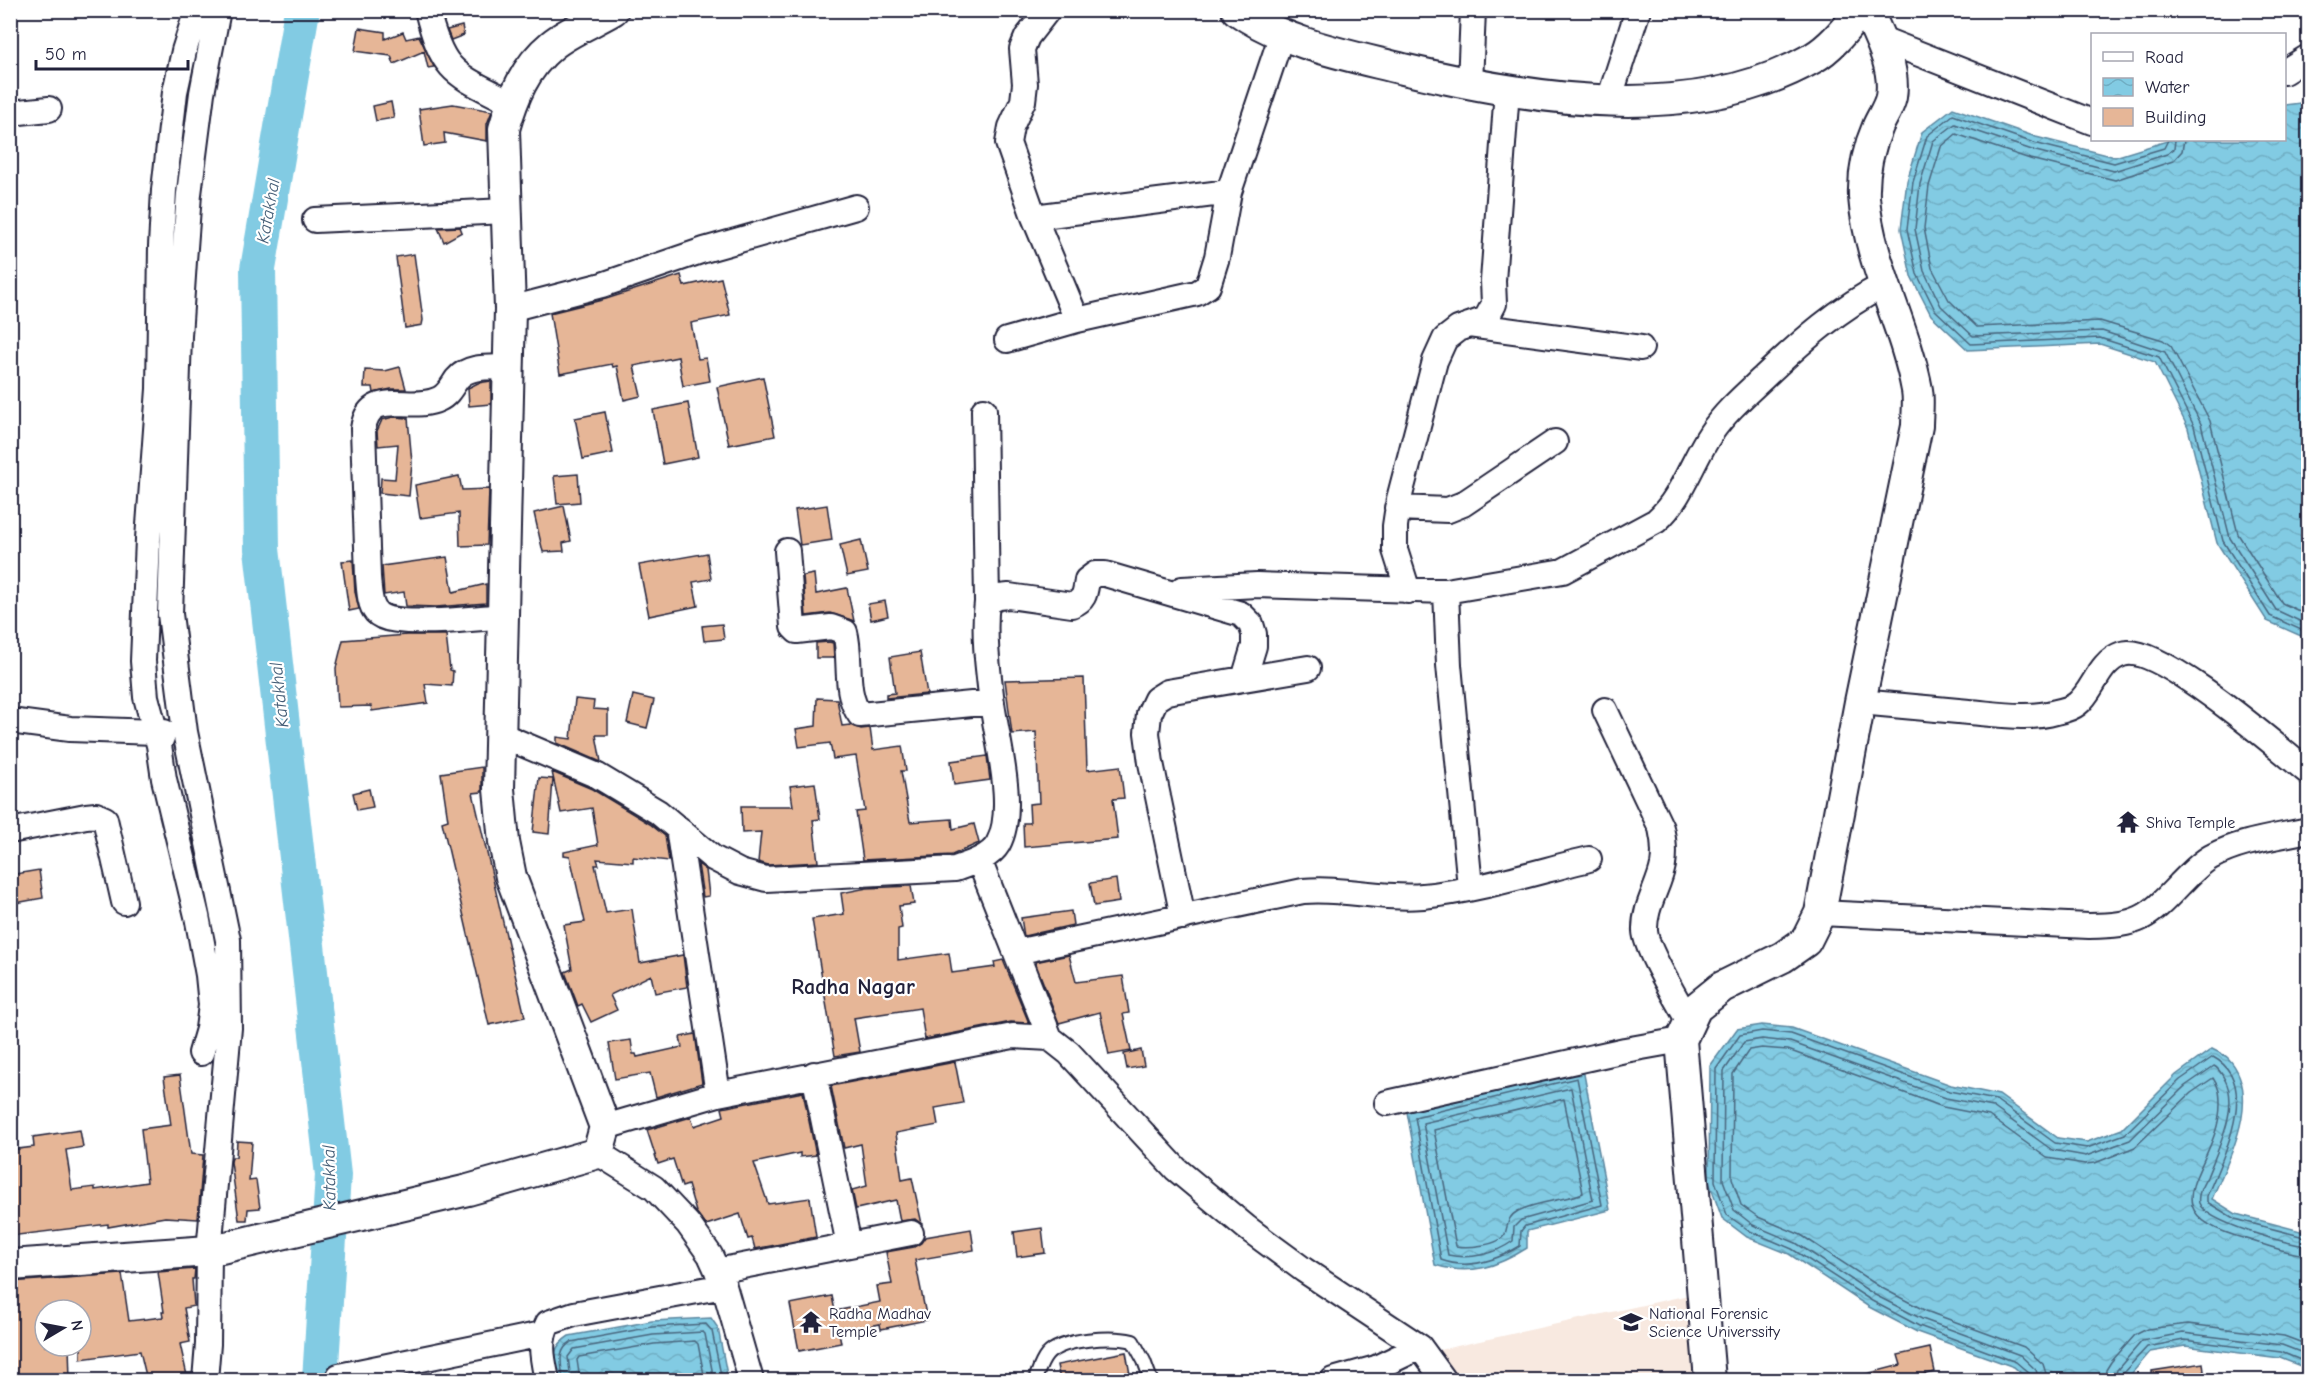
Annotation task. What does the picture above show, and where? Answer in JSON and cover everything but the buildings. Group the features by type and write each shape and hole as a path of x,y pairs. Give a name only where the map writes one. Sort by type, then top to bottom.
{"street":[{"path":"197,10 184,51 175,92 161,235 159,389 152,465 143,651 146,697 197,916 208,975 211,1005 208,1029 201,1053"},
{"path":"205,1380 208,1344 209,1251 229,1028 228,940 185,732 170,614 180,314 189,194 202,93 218,10"},
{"path":"427,10 438,49 447,64 460,76 512,103"},
{"path":"613,10 553,44 530,66 512,103 504,129 510,309 500,789 504,842 511,877 602,1140 654,1188 688,1224 710,1255 720,1278 751,1380"},
{"path":"1048,10 1027,37 1022,49 1025,84 1023,101 1011,127 1008,143 1034,217 1077,320"},
{"path":"1237,10 1282,34 1342,54 1470,84 1582,99 1609,100 1677,99 1729,90 1775,75 1814,57 1841,34 1861,10"},
{"path":"1470,84 1473,10"},
{"path":"1609,100 1638,10"},
{"path":"1386,1102 1625,1050 1685,1031 1696,1008 1722,987 1783,957 1806,941 1820,913 1860,702 1917,426 1917,392 1908,352 1884,285 1864,197 1864,167 1891,98 1890,68 1867,10"},
{"path":"1007,340 1077,320 1197,293 1208,286 1217,256 1229,192 1282,34"},
{"path":"1879,38 2091,122"},
{"path":"2286,71 2308,57"},
{"path":"1408,591 1395,550 1397,508 1435,361 1445,339 1458,329 1486,319 1494,304 1493,281 1507,90"},
{"path":"10,113 49,109"},
{"path":"1034,217 1229,192"},
{"path":"510,309 602,285 704,250 856,207"},
{"path":"315,220 506,211"},
{"path":"1164,590 1257,585 1446,591 1563,571 1656,521 1668,511 1700,449 1733,406 1807,336 1862,296 1884,285"},
{"path":"1469,325 1641,348"},
{"path":"504,616 406,622 389,620 376,613 370,597 368,577 363,429 365,416 371,408 383,404 428,403 441,399 449,392 462,373 472,369 509,367"},
{"path":"501,735 598,776 629,793 678,828 692,843 712,858 740,872 766,879 955,869 980,860 998,845 1006,816 1005,787 992,702 984,620 987,602 984,410"},
{"path":"1397,508 1448,510 1463,504 1555,442"},
{"path":"788,551 793,627 797,631 831,627 845,632 851,694 855,708 860,715 992,702"},
{"path":"987,602 1009,596 1072,605 1081,602 1087,580 1095,574 1105,574 1164,590 1241,614 1251,624 1254,645 1244,679"},
{"path":"1446,591 1449,665 1470,887"},
{"path":"1860,702 2025,716 2054,713 2077,704 2108,662 2123,654 2138,654 2200,686 2308,772"},
{"path":"1183,917 1151,763 1147,733 1149,714 1156,699 1167,692 1308,668"},
{"path":"157,739 178,684"},
{"path":"1605,710 1661,828 1665,844 1663,866 1652,895 1645,933 1685,1031 1710,1380"},
{"path":"10,721 157,739"},
{"path":"10,831 86,816 96,815 105,819 124,902"},
{"path":"678,828 718,1094"},
{"path":"1820,913 2089,926 2122,925 2144,918 2210,857 2238,847 2308,830"},
{"path":"980,860 1050,1038 1069,1053 1176,1169 1247,1228 1304,1270 1420,1347 1444,1380"},
{"path":"1016,952 1303,891 1325,889 1422,896 1589,860"},
{"path":"10,1265 209,1251 468,1190 718,1094 1013,1036 1050,1038"},
{"path":"814,1074 849,1245"},
{"path":"547,1380 542,1350 543,1334 548,1323 559,1318 849,1245 911,1233"},
{"path":"339,1376 543,1334"},
{"path":"1333,1380 1376,1368 1420,1347"}],"lane":[{"path":"1035,1380 1048,1353 1063,1344 1117,1337 1133,1341 1151,1380"}],"shaded area":[{"name":"National Forensic Science Universsity","path":"1693,1294 1701,1380 1452,1380 1439,1350"}],"water":[{"path":"2308,102 2308,639 2267,621 2217,543 2188,428 2155,362 2100,344 1968,350 1931,315 1911,276 1901,229 1907,181 1922,132 1953,108 2036,137 2115,157 2167,141 2286,141 2286,105"},
{"path":"1762,1025 1792,1028 1951,1085 1999,1095 2058,1138 2087,1142 2122,1129 2176,1075 2212,1049 2225,1055 2238,1073 2243,1091 2243,1109 2234,1147 2212,1199 2236,1214 2308,1233 2308,1369 2280,1358 2185,1346 2150,1352 2126,1380 2028,1380 2014,1367 1917,1332 1869,1307 1789,1254 1747,1237 1722,1218 1709,1182 1710,1066 1737,1029"},
{"path":"1583,1069 1610,1210 1527,1231 1527,1248 1494,1265 1460,1270 1435,1265 1407,1112 1544,1081"},
{"path":"711,1318 718,1328 728,1380 557,1380 556,1350 569,1336 652,1321"}],"waterway":[{"name":"Katakhal","path":"302,10 258,269 262,549 333,1175 320,1380"}],"place":[{"name":"Shiva Temple","path":"2128,822"},
{"name":"Radha Madhav Temple","path":"811,1322"},
{"name":"National Forensic Science Universsity","path":"1631,1322"}],"district":[{"name":"Radha Nagar","path":"853,986"}]}
